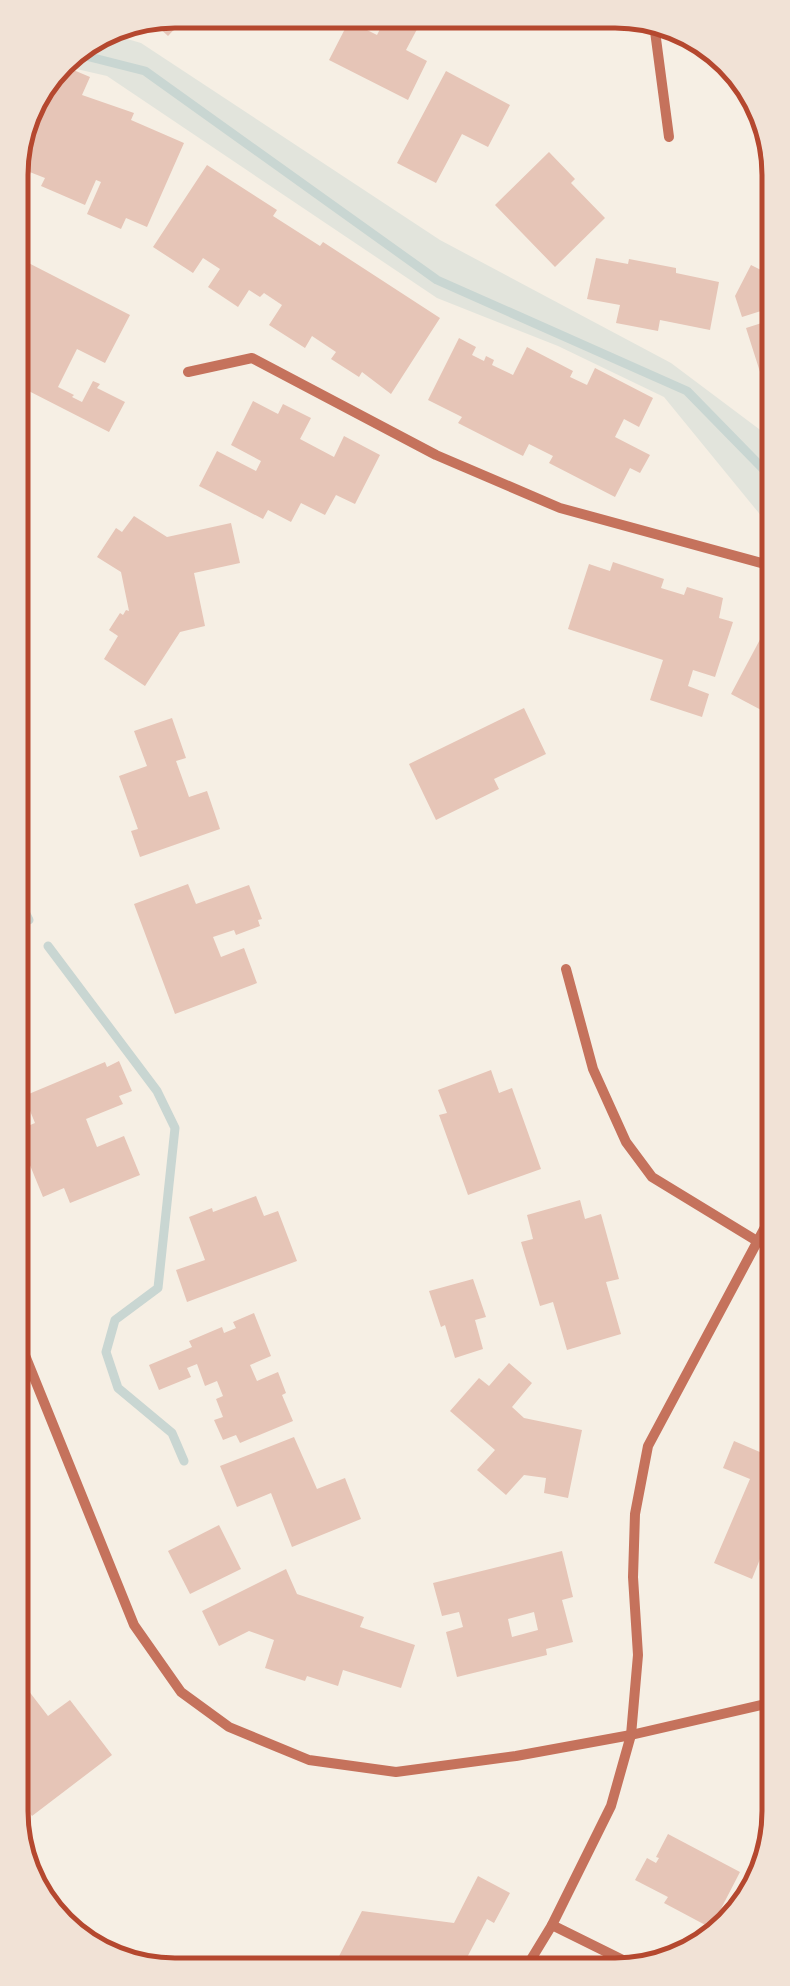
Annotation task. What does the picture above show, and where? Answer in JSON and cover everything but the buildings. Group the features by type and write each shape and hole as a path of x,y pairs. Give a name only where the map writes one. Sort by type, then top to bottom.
{"street":[{"path":"655,33 669,137"},
{"path":"188,372 252,358 436,455 560,508 762,563"},
{"path":"566,970 593,1069 626,1142 652,1176 757,1240"},
{"path":"532,1958 611,1806 632,1734 638,1656 633,1577 635,1514 648,1446 762,1231"},
{"path":"28,1363 134,1626 181,1692 229,1728 310,1760 396,1772 516,1756 762,1705"},
{"path":"552,1925 620,1958"}],"shaded area":[{"path":"122,37 141,43 440,240 671,363 762,431 762,517 664,397 558,346 437,298 107,76 74,68 101,47"}],"waterway":[{"path":"88,57 145,71 437,280 687,391 762,468"},
{"path":"48,946 157,1091 175,1128 158,1288 115,1320 106,1352 118,1388 172,1433 184,1461"}]}
